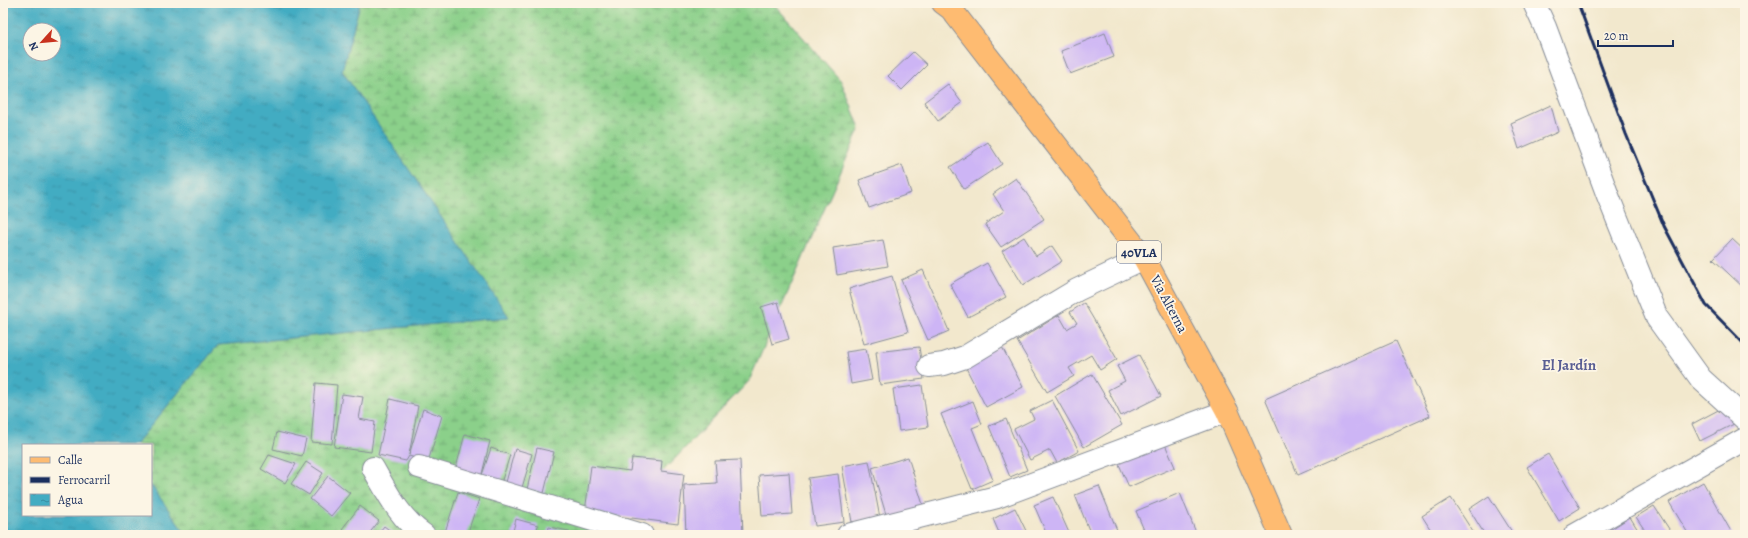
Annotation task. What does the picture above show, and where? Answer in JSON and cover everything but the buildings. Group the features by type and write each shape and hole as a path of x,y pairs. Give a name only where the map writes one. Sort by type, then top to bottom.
{"main road":[{"name":"Via Alterna","path":"943,3 951,9 1144,258 1227,411 1281,535"}],"street":[{"path":"1534,3 1545,27 1608,196 1657,318 1701,379 1745,419"},
{"path":"929,366 944,364 966,357 1077,290 1144,258"},
{"path":"848,535 998,497 1227,411"},
{"path":"1575,535 1745,439"},
{"path":"420,467 642,535"},
{"path":"372,468 396,507 413,528 424,535"}],"green space":[{"path":"360,3 773,3 841,81 860,128 749,381 602,535 186,535 152,486 152,444 136,444 218,345 508,317 342,71"}],"water":[{"path":"3,3 360,3 342,71 509,317 218,345 136,444 22,444 22,516 152,516 152,486 186,535 3,535"}],"railway":[{"path":"1578,3 1626,134 1664,226 1706,305 1745,345"}],"district":[{"name":"El Jardín","path":"1569,365"}]}
